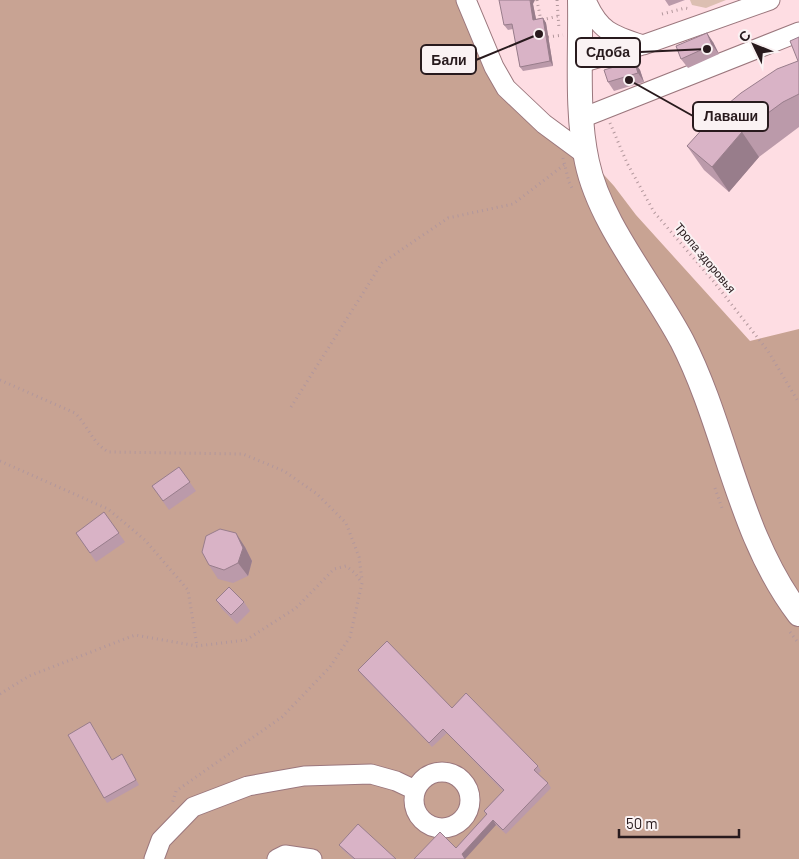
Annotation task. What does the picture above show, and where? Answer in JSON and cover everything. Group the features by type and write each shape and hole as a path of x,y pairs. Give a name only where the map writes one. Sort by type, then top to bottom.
{"main road":[{"path":"580,0 582,118 590,173 604,210 625,249 650,285 685,349 717,427 752,529 775,578 799,614"}],"street":[{"path":"466,0 494,67 506,88 544,124 586,155"},
{"path":"586,0 591,12 600,25 613,35 643,45"},
{"path":"581,64 643,45 770,0"},
{"path":"582,118 799,32"},
{"path":"154,859 161,840 193,808 248,786 304,776 371,774 396,781 416,790"},
{"path":"277,859 285,855 312,859"}],"path":[{"path":"537,0 541,22 558,16"},
{"name":"Тропа здоровья","path":"608,119 627,163 654,212 714,282 768,351 799,403"},
{"path":"290,407 382,263 448,218 513,204 564,165"},
{"path":"0,380 75,413 84,422 98,446 108,452 243,454 284,471 317,494 346,523 359,556 362,583 350,637 330,667 282,717 176,791 171,807"},
{"path":"0,460 108,509 145,540 188,590 198,646"},
{"path":"0,694 29,676 135,635 198,646 246,640 296,608 334,569 346,566 356,573 362,583"}],"shaded area":[{"path":"0,0 466,0 494,67 586,155 614,186 636,215 750,341 799,329 799,859 0,859"},
{"path":"690,0 726,0 706,8 692,5"}],"building":[{"path":"499,0 530,0 533,20 543,18 550,61 520,67 512,24 504,25"},
{"path":"707,33 712,45 681,59 676,46"},
{"path":"799,37 799,94 783,102 742,132 712,167 687,146 716,114 741,93 777,69 798,61 790,41"},
{"path":"634,61 638,73 608,82 604,70"},
{"path":"179,467 190,482 163,501 152,486"},
{"path":"104,512 119,533 90,553 76,533"},
{"path":"220,529 236,533 243,548 238,563 224,570 209,565 202,552 206,536"},
{"path":"229,587 244,602 231,615 216,600"},
{"path":"387,641 452,708 466,693 538,766 534,770 548,783 503,830 493,820 462,854 465,859 414,859 440,832 456,848 487,814 484,811 504,790 443,729 429,743 358,670"},
{"path":"90,722 112,760 122,754 136,780 104,798 68,735"},
{"path":"358,824 396,859 355,859 339,845"}],"place":[{"name":"Бали","path":"539,34"},
{"name":"Сдоба","path":"707,49"},
{"name":"Лаваши","path":"629,80"}]}
